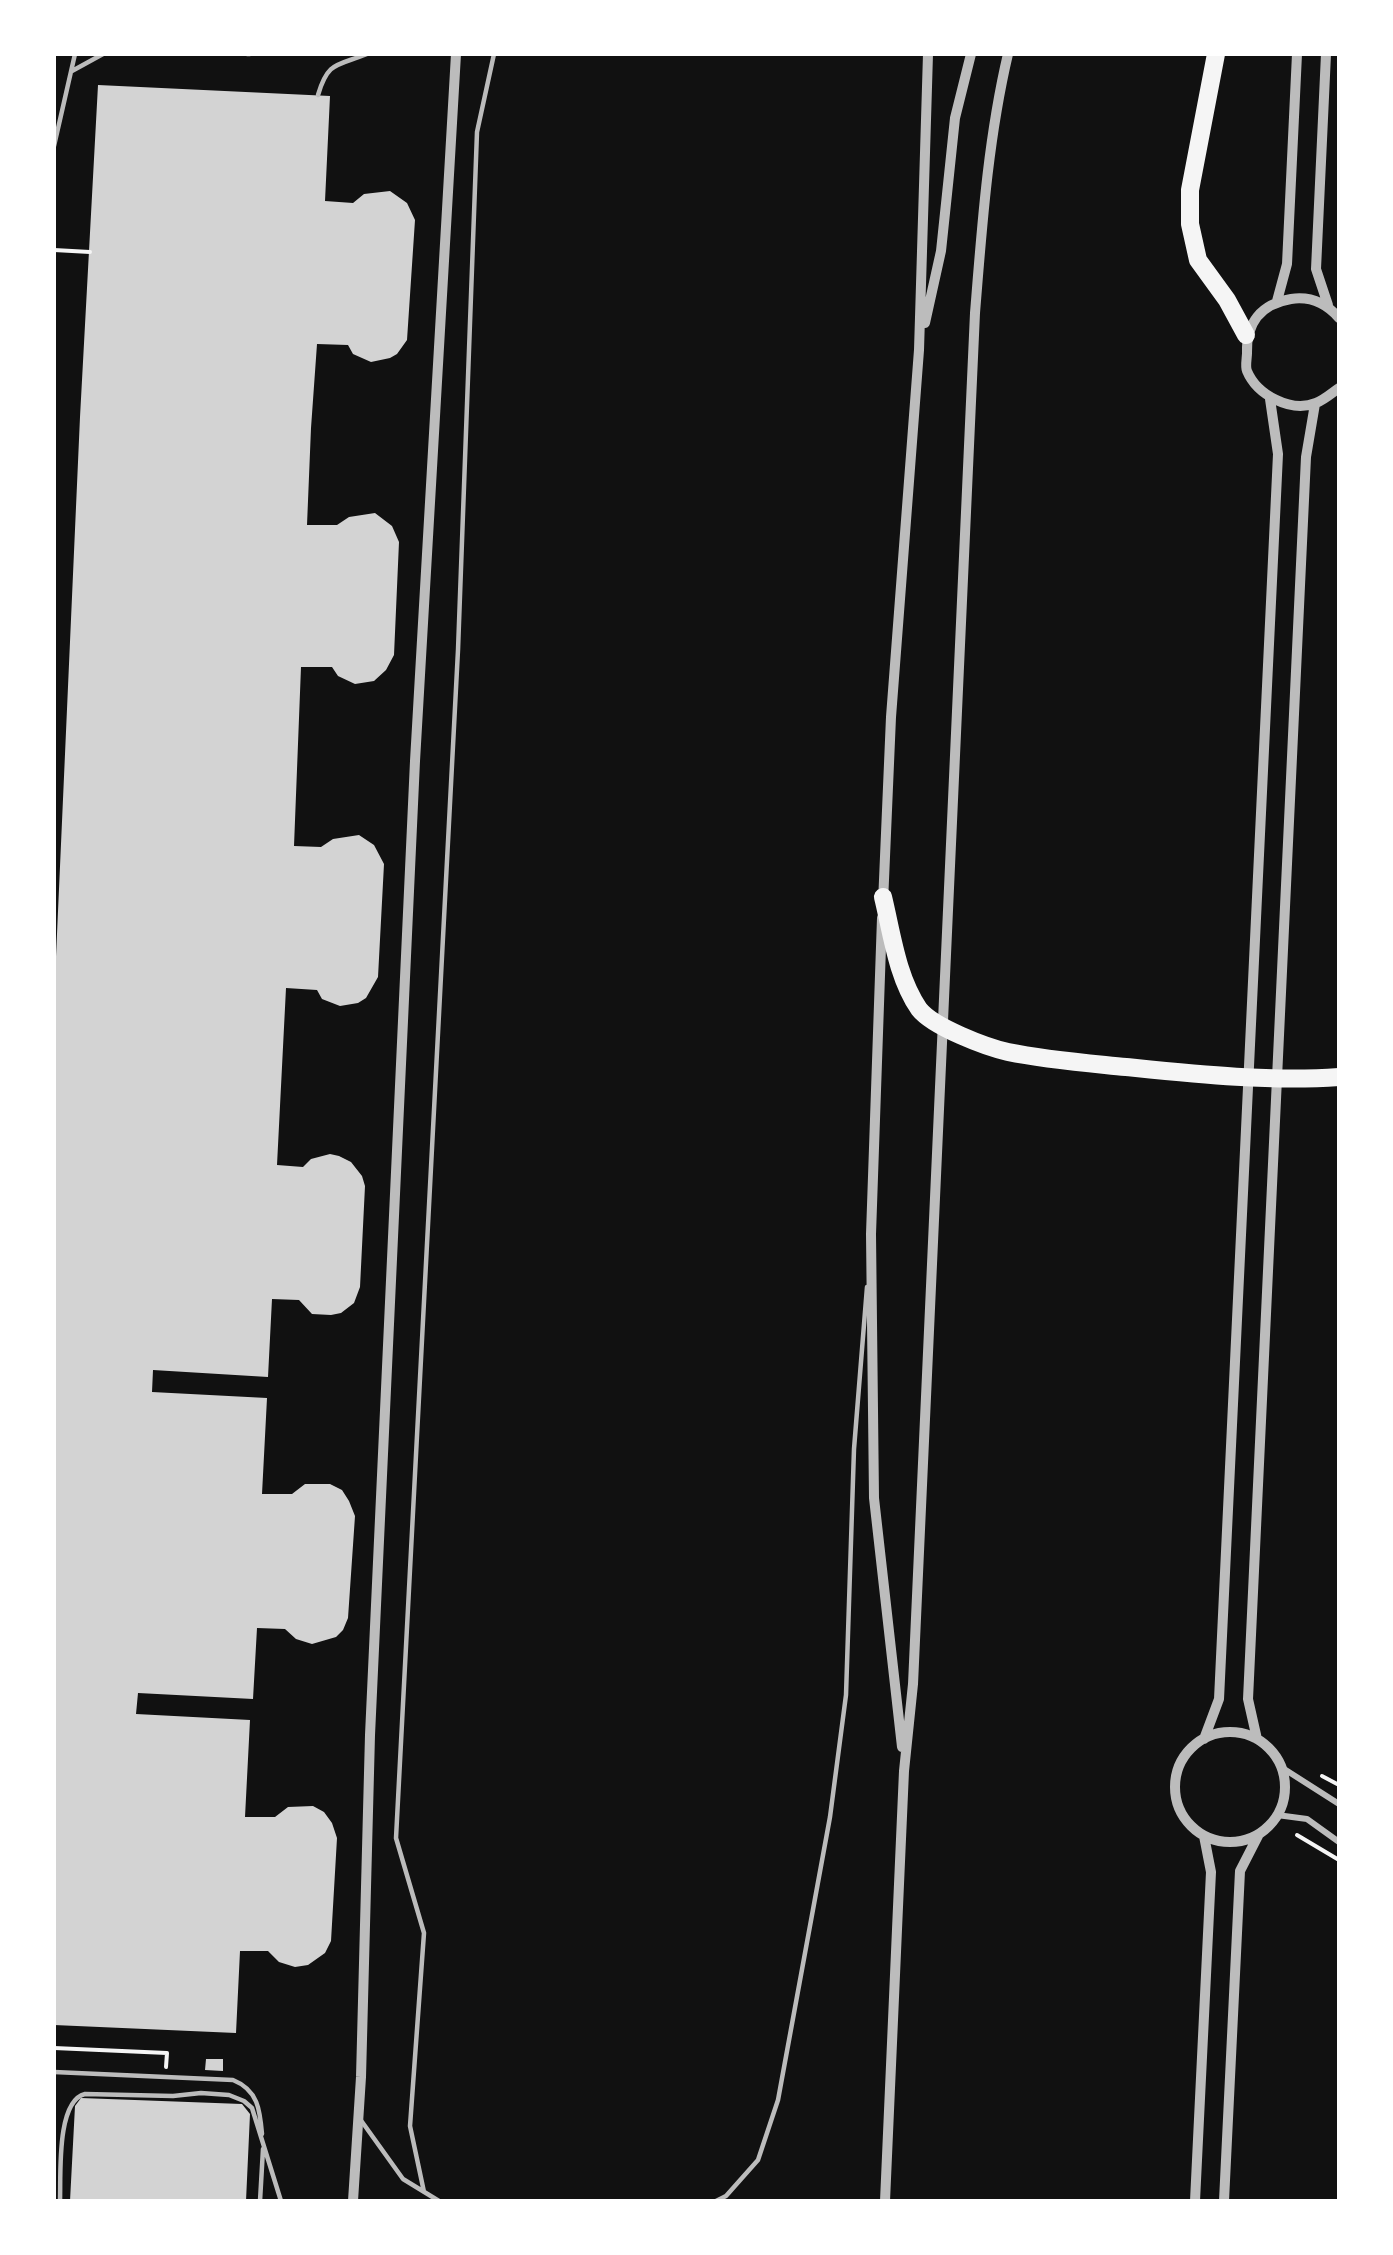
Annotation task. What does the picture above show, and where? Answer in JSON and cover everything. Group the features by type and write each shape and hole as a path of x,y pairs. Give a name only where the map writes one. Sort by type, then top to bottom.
{"highway":[{"path":"1216,54 1191,190 1190,224 1198,260 1227,300 1246,334"},
{"path":"883,897 900,969 920,1010 960,1036 1007,1051 1063,1060 1186,1072 1315,1079 1339,1077"}],"street":[{"path":"353,2201 358,2117 370,1735 404,995 456,54"},
{"path":"904,1771 874,1498 871,1234 891,717 919,350 928,54"},
{"path":"919,350 941,251 955,118 971,54"},
{"path":"885,2201 904,1771 913,1684 975,313 986,182 999,92 1008,54"},
{"path":"1277,301 1287,264 1297,54"},
{"path":"1326,54 1316,268 1328,305 1339,318"},
{"path":"1203,1739 1219,1699 1278,454 1270,399 1247,371 1246,334 1258,314 1277,301 1303,297 1328,305"},
{"path":"1270,399 1292,406 1315,404 1339,388"},
{"path":"1257,1739 1248,1699 1306,457 1315,404"},
{"path":"1224,2201 1240,1871 1259,1834 1277,1815 1285,1791 1281,1767 1271,1751 1257,1739 1239,1733 1221,1733 1203,1739 1190,1749 1180,1763 1175,1796 1181,1812 1190,1825 1204,1836 1222,1842 1241,1841 1259,1834"},
{"path":"1281,1767 1339,1804"},
{"path":"1277,1815 1307,1819 1339,1842"},
{"path":"1195,2201 1211,1872 1204,1836"},
{"path":"880,2201 885,2170"}],"lane":[{"path":"54,146 75,54"},
{"path":"72,71 103,54"},
{"path":"318,95 323,76 334,65 367,54"},
{"path":"424,2192 410,2126 424,1933 396,1838 458,650 477,132 494,54"},
{"path":"716,2201 726,2196 758,2160 778,2100 830,1816 846,1695 854,1449 871,1234"},
{"path":"54,2072 233,2080 243,2084 254,2094 260,2108 263,2144 260,2201"},
{"path":"60,2201 66,2115 71,2102 80,2095 173,2096 201,2093 229,2095 244,2101 252,2108 281,2201"},
{"path":"358,2117 402,2179 439,2201"}],"path":[{"path":"54,250 90,252"},
{"path":"1297,1835 1339,1860"},
{"path":"54,2048 167,2053 166,2077"}],"building":[{"path":"98,85 330,96 325,201 353,203 364,194 390,191 407,203 415,220 407,340 397,354 371,362 353,354 348,345 317,344 311,428 307,525 337,525 349,517 375,513 392,526 399,542 394,655 386,670 374,681 355,684 338,676 332,667 301,667 294,846 321,847 333,839 359,835 374,845 384,864 378,977 366,998 358,1003 340,1006 322,999 317,990 286,988 277,1165 303,1167 311,1159 330,1154 351,1162 362,1176 365,1186 360,1287 354,1303 341,1313 331,1315 312,1314 299,1300 272,1299 268,1377 153,1370 152,1392 267,1398 262,1494 292,1494 305,1484 330,1484 342,1490 355,1516 348,1618 343,1630 336,1637 312,1644 296,1639 285,1629 257,1628 253,1699 138,1693 136,1714 250,1720 245,1817 275,1817 288,1807 313,1806 324,1812 332,1823 337,1838 331,1941 325,1953 308,1965 295,1967 279,1962 268,1951 240,1951 236,2033 54,2025 54,1001 80,417"},
{"path":"206,2059 223,2059 223,2071 205,2070"},
{"path":"81,2098 242,2104 250,2114 246,2201 70,2201 75,2106"}]}
